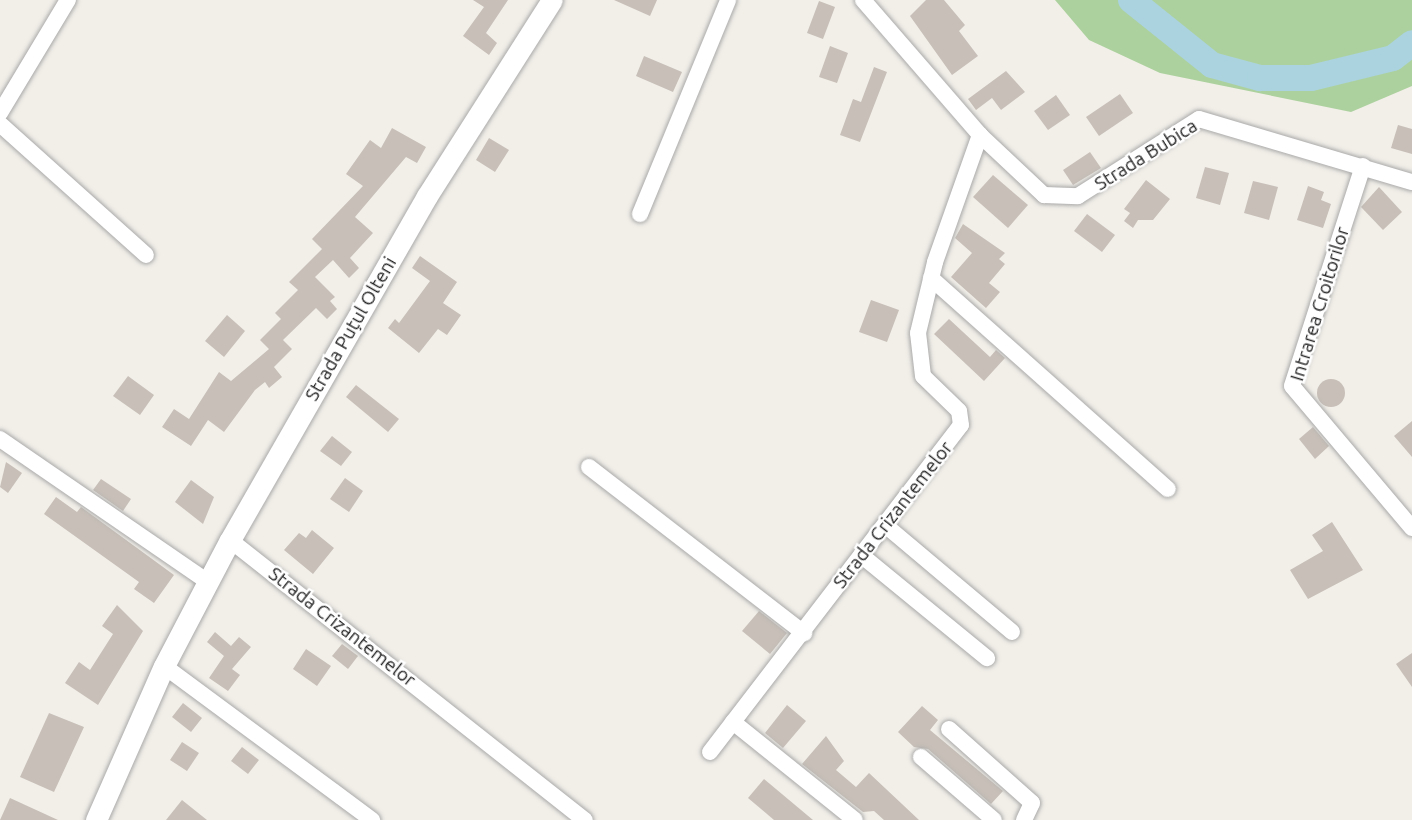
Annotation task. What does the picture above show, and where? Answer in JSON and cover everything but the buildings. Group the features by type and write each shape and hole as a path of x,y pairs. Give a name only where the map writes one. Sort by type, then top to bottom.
{"street":[{"path":"0,113 68,0"},
{"name":"Strada Puțul Olteni","path":"96,820 164,666 230,540 427,196 552,0"},
{"path":"640,214 728,0"},
{"name":"Strada Bubica","path":"863,0 980,135 1028,183 1044,195 1063,198 1095,187 1199,119 1363,166 1410,185"},
{"path":"0,124 146,255"},
{"name":"Strada Crizantemelor","path":"710,752 804,633 961,425 959,411 923,376 918,333 931,278 970,151 980,135"},
{"name":"Intrarea Croitorilor","path":"1363,166 1292,386 1412,528"},
{"path":"931,278 1168,489"},
{"path":"0,439 208,582"},
{"path":"589,467 804,633"},
{"path":"885,525 1012,632"},
{"name":"Strada Crizantemelor","path":"230,540 585,820"},
{"path":"861,555 987,657"},
{"path":"164,666 372,820"},
{"path":"733,722 855,820"},
{"path":"949,729 1032,803 1024,820"},
{"path":"921,757 994,820"}],"green space":[{"path":"1055,0 1412,0 1412,86 1351,112 1160,73 1089,40"}],"waterway":[{"path":"1131,0 1212,65 1260,78 1311,78 1393,58 1412,43"}]}
